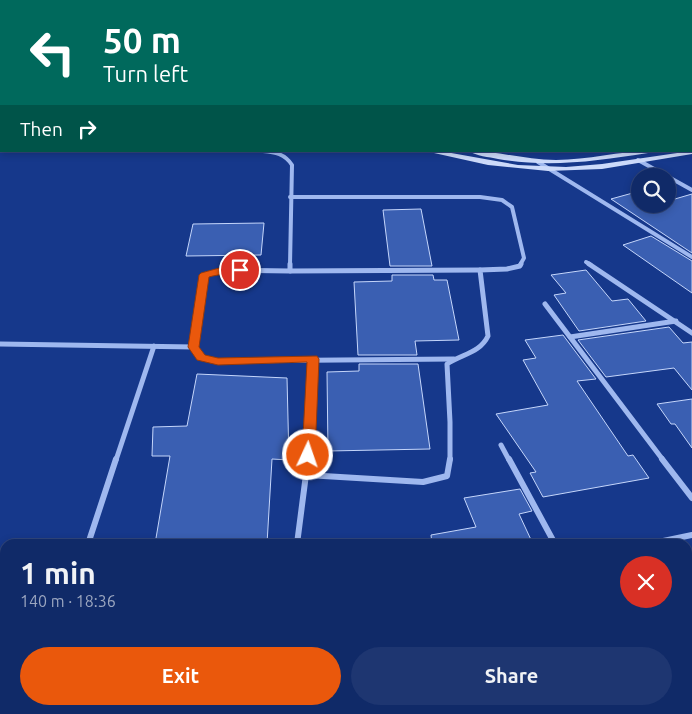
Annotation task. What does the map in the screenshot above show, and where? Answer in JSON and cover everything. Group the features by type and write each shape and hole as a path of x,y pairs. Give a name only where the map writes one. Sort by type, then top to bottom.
{"main road":[{"path":"437,152 550,170 595,166 692,152"},
{"path":"478,152 538,162 596,159 642,152"}],"street":[{"path":"269,152 282,154 288,158 292,165 290,271"},
{"path":"638,160 692,190"},
{"path":"538,162 692,257"},
{"path":"290,197 480,197 502,200 512,207 524,258 520,266 507,269 223,270 204,275 194,347 201,357 218,361 454,359"},
{"path":"586,262 692,333"},
{"path":"308,475 423,482 447,476 450,469 450,452 447,364 454,359 478,351 486,344 488,336 480,270"},
{"path":"545,304 692,498"},
{"path":"570,337 676,321"},
{"path":"0,344 194,347"},
{"path":"90,539 154,346"},
{"path":"297,539 308,475 313,359"},
{"path":"501,445 552,539"},
{"path":"673,539 692,535"}],"building":[{"path":"631,193 631,212 611,199"},
{"path":"692,194 692,253 632,213 676,213 676,199"},
{"path":"421,209 432,266 390,266 383,210"},
{"path":"264,223 261,255 186,256 193,224"},
{"path":"651,236 692,261 692,293 623,245"},
{"path":"586,270 612,301 628,299 646,321 579,331 554,295 566,293 551,275"},
{"path":"392,275 433,275 434,280 447,280 459,340 415,341 417,355 358,355 354,282 392,281"},
{"path":"669,327 683,343 692,342 692,390 674,368 606,377 578,340"},
{"path":"563,335 596,379 577,381 628,456 633,455 649,478 543,497 530,473 536,472 496,414 548,405 523,360 536,358 525,340"},
{"path":"359,364 418,364 430,449 328,451 327,372 359,371"},
{"path":"197,374 287,378 289,460 272,459 267,539 156,539 170,456 152,456 153,427 187,426"},
{"path":"692,399 692,448 675,424 671,424 657,404"},
{"path":"520,489 532,511 519,514 531,539 431,539 431,535 476,527 464,498"}],"route":[{"path":"240,270 223,270 204,275 194,347 201,357 218,361 313,359 308,455"}]}
